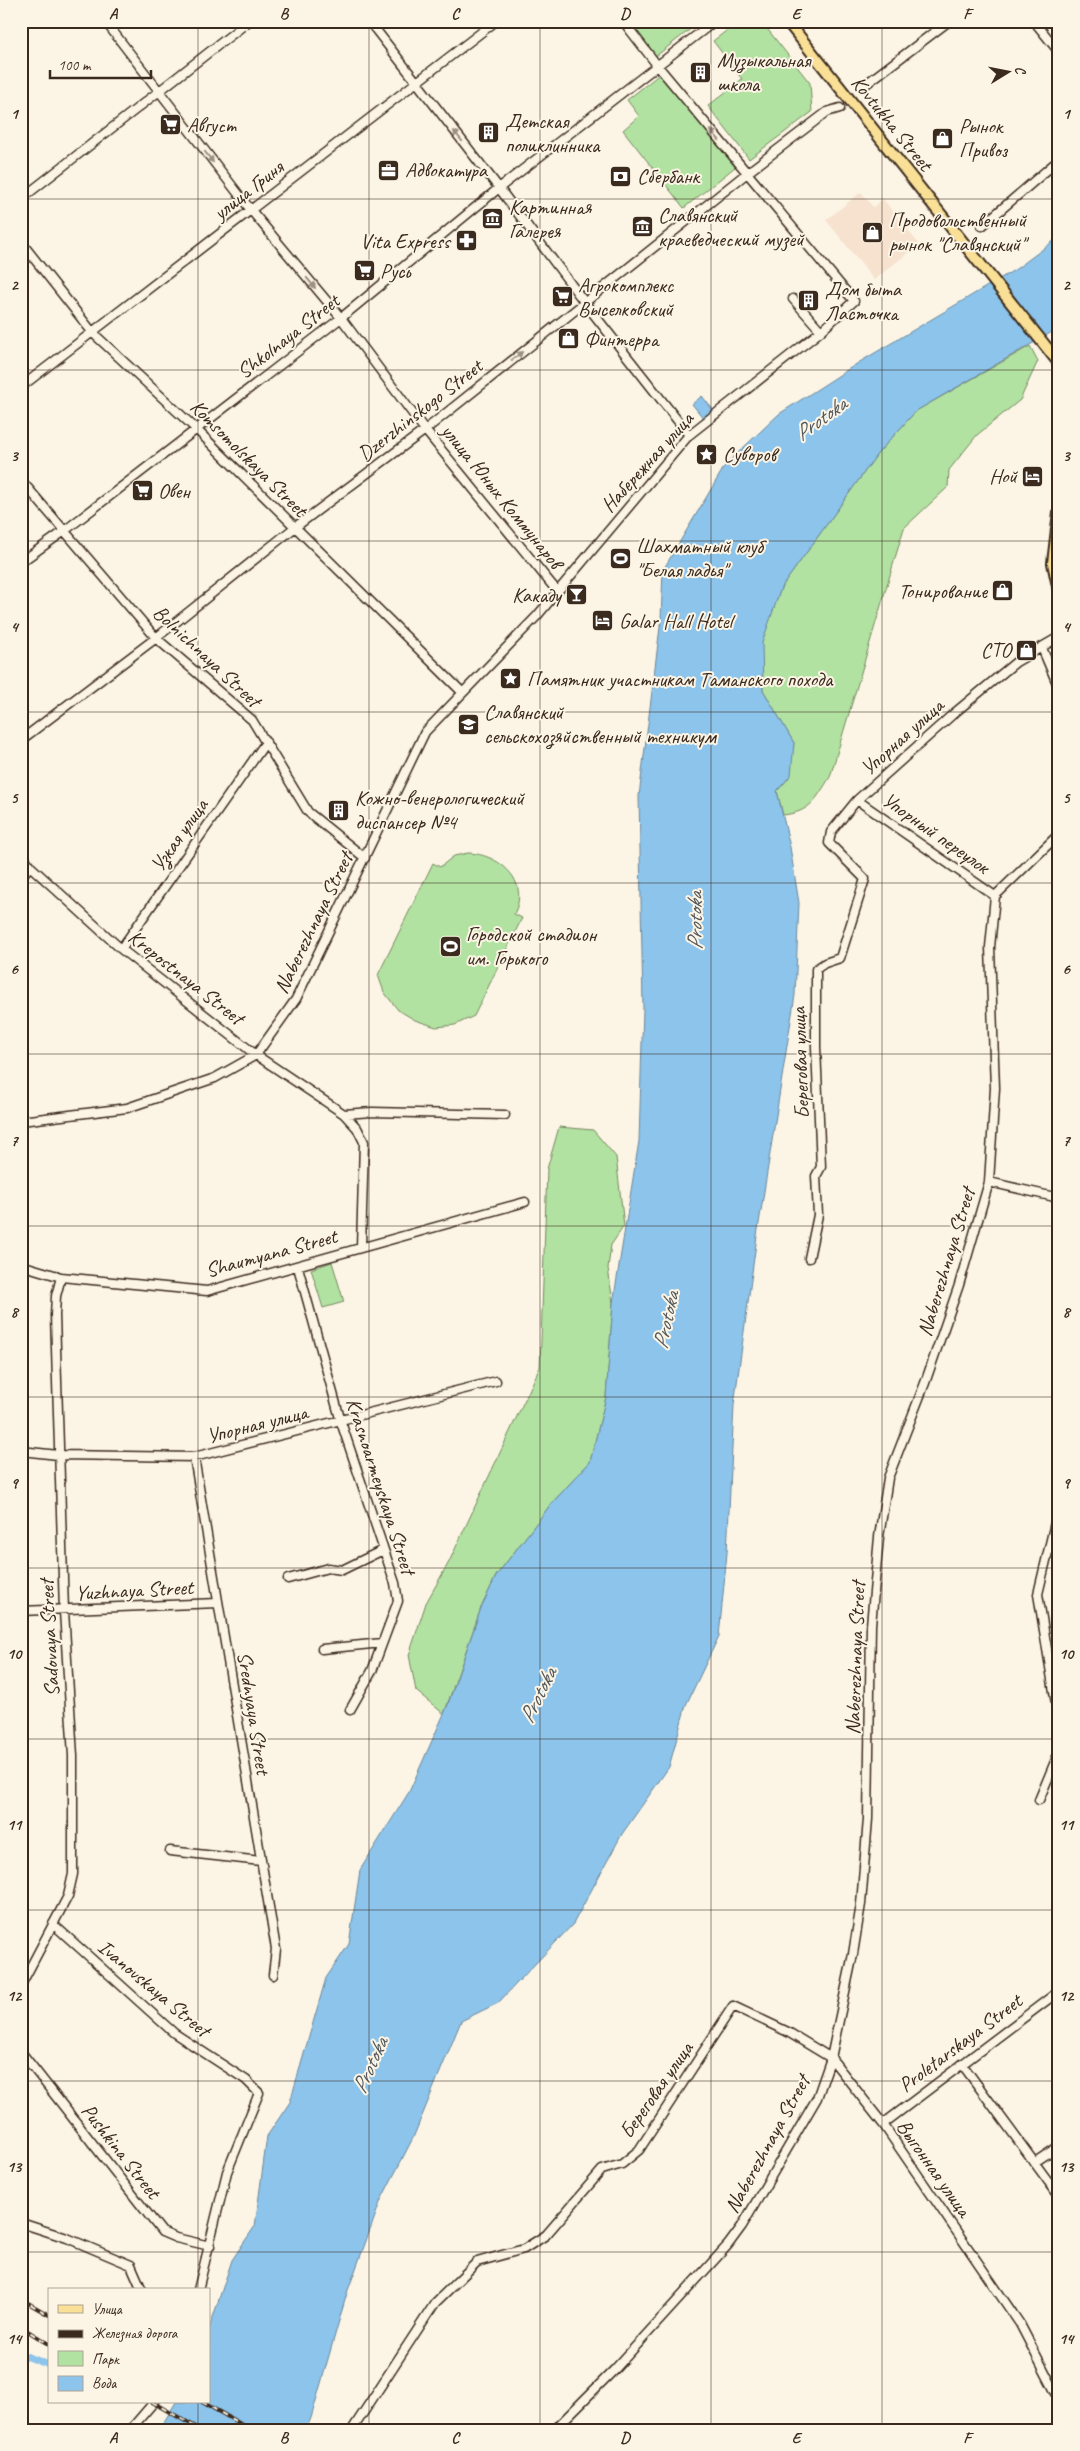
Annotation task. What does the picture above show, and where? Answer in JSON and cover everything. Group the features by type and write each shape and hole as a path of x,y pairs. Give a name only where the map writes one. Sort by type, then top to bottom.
{"main road":[{"name":"Kovtukha Street","path":"787,21 968,246 1059,363"},
{"path":"1059,512 1053,563 1059,590"}],"street":[{"name":"улица Юных Коммунаров","path":"105,21 250,209 341,318 425,430 557,591"},
{"path":"21,199 249,21"},
{"path":"369,21 416,84 499,188 585,303 689,435"},
{"name":"улица Гриня","path":"21,386 93,333 250,209 496,21"},
{"path":"623,21 657,66 747,173"},
{"name":"Shkolnaya Street","path":"21,562 63,532 341,318 499,188 715,21"},
{"path":"862,87 949,21"},
{"path":"1034,21 1059,52"},
{"name":"Dzerzhinskogo Street","path":"21,740 156,638 294,528 425,430 747,173 827,112 840,108"},
{"path":"982,226 1054,164 1059,162"},
{"name":"Набережная улица","path":"557,591 689,435 821,330 854,301 747,173"},
{"name":"Komsomolskaya Street","path":"21,242 93,333 196,429 462,692"},
{"path":"793,299 821,330"},
{"name":"Bolnichnaya Street","path":"21,480 63,532 156,638 252,720 308,812 365,858"},
{"name":"Naberezhnaya Street","path":"256,1055 296,999 425,732 537,616 557,591"},
{"name":"Упорная улица","path":"862,884 865,879 829,843 831,832 857,800 952,715 1016,662 1059,637"},
{"path":"1042,648 1059,688"},
{"name":"Узкая улица","path":"121,949 266,742"},
{"name":"Упорный переулок","path":"857,800 995,896"},
{"path":"995,896 1059,834"},
{"name":"Krepostnaya Street","path":"21,852 30,866 121,949 256,1055 344,1114 357,1128 364,1142 361,1246"},
{"path":"21,877 30,866"},
{"name":"Береговая улица","path":"809,1258 818,1215 816,1176 821,1167 816,969 840,958 862,884"},
{"name":"Naberezhnaya Street","path":"554,2430 615,2369 728,2245 742,2226 817,2098 832,2058 861,1904 868,1819 871,1625 879,1537 888,1478 925,1383 959,1285 989,1182 995,1088 990,947 995,896"},
{"path":"21,1122 128,1108 215,1078 256,1055"},
{"path":"344,1114 372,1112 505,1115"},
{"path":"989,1182 1059,1198"},
{"name":"Shaumyana Street","path":"21,1265 61,1277 207,1290 298,1267 361,1246 525,1202"},
{"name":"Krasnoarmeyskaya Street","path":"298,1267 341,1422 395,1583 398,1601 372,1671 350,1710"},
{"name":"Sadovaya Street","path":"21,1985 68,1896 73,1874 73,1756 64,1611 55,1315 56,1296 61,1277"},
{"name":"Упорная улица","path":"21,1452 58,1455 194,1457 496,1382"},
{"name":"Srednyaya Street","path":"194,1457 276,1950 273,1975"},
{"path":"1059,1506 1038,1594 1059,1722"},
{"path":"288,1579 328,1568 342,1570 383,1550"},
{"name":"Yuzhnaya Street","path":"21,1611 64,1611 218,1603"},
{"path":"322,1649 382,1643"},
{"path":"1039,1800 1059,1752"},
{"path":"170,1852 262,1861"},
{"name":"Ivanovskaya Street","path":"53,1924 174,2033 246,2080 259,2093 227,2172 210,2246"},
{"name":"Proletarskaya Street","path":"882,2124 1059,1991"},
{"name":"Береговая улица","path":"352,2430 436,2303 463,2275 477,2262 524,2249 546,2235 602,2170 622,2164 639,2150 733,2006"},
{"name":"Выгонная улица","path":"733,2006 788,2032 832,2058 882,2124 1020,2324 1059,2399"},
{"name":"Pushkina Street","path":"21,2052 162,2232 176,2238 210,2246"},
{"path":"962,2064 1059,2196"},
{"path":"1035,2162 1059,2146"},
{"path":"21,2223 67,2238 131,2265 141,2288"},
{"path":"199,2288 210,2246"},
{"path":"1052,2388 1059,2383"},
{"path":"130,2430 152,2404"}],"shaded area":[{"name":"Продовольственный рынок \"Славянский\"","path":"861,192 873,207 883,199 919,244 874,280 826,220"}],"green space":[{"path":"630,21 701,21 656,56"},
{"path":"739,21 761,21 810,83 812,112 749,159 708,106 742,79 713,41"},
{"path":"661,73 735,167 684,208 623,130 639,116 627,100"},
{"path":"1030,346 1038,361 1020,400 977,435 949,470 948,487 904,528 830,777 812,803 800,811 783,815 777,791 788,779 794,743 763,690 761,643 781,588 878,453 916,411"},
{"name":"Городской cтадион им. Горького","path":"468,853 491,858 509,871 515,880 518,891 518,902 514,914 522,918 474,1016 455,1025 436,1027 415,1020 398,1010 384,992 378,975 433,863 440,867 454,856"},
{"path":"559,1127 593,1130 616,1157 624,1226 611,1245 608,1268 613,1303 606,1397 590,1462 551,1504 496,1576 481,1608 444,1714 416,1691 409,1655 426,1603 449,1562 540,1367 547,1169"},
{"path":"332,1262 344,1302 323,1308 311,1269"}],"water":[{"name":"Protoka","path":"1059,237 1059,328 916,411 878,453 781,588 762,643 763,690 794,743 791,775 777,791 790,847 799,903 795,995 757,1236 734,1405 727,1553 719,1636 686,1705 669,1767 622,1834 573,1924 498,2003 461,2021 413,2138 381,2200 347,2293 306,2430 159,2430 175,2404 210,2404 210,2326 232,2260 255,2226 267,2136 290,2102 326,1978 349,1944 360,1870 409,1792 447,1707 481,1608 496,1576 551,1504 590,1462 606,1397 613,1303 639,1141 643,1008 639,796 661,619 663,570 726,464 779,414 858,363 1016,269"},
{"path":"702,396 714,411 704,419 692,404"}],"waterway":[{"path":"21,2354 48,2365"}],"railway":[{"path":"21,2299 48,2314"},
{"path":"21,2327 48,2343"},
{"path":"156,2404 201,2430"},
{"path":"206,2404 251,2430"}],"place":[{"name":"Музыкальная школа","path":"701,72"},
{"name":"Август","path":"171,125"},
{"name":"Детская поликлинника","path":"489,133"},
{"name":"Рынок Привоз","path":"943,138"},
{"name":"Адвокатура","path":"389,170"},
{"name":"Сбербанк","path":"621,176"},
{"name":"Картинная Галерея","path":"493,219"},
{"name":"Славянский краеведческий музей","path":"642,227"},
{"name":"Продовольственный рынок \"Славянский\"","path":"873,232"},
{"name":"Vita Express","path":"466,241"},
{"name":"Русь","path":"364,271"},
{"name":"Агрокомплекс Выселковский","path":"562,297"},
{"name":"Дом быта Ласточка","path":"809,301"},
{"name":"Финтерра","path":"568,339"},
{"name":"Суворов","path":"707,454"},
{"name":"Ной","path":"1033,476"},
{"name":"Овен","path":"142,491"},
{"name":"Шахматный клуб \"Белая ладья\"","path":"620,558"},
{"name":"Тонирование","path":"1003,591"},
{"name":"Какаду","path":"577,595"},
{"name":"Galar Hall Hotel","path":"603,621"},
{"name":"СТО","path":"1027,650"},
{"name":"Памятник участникам Таманского похода","path":"511,679"},
{"name":"Славянский сельскохозяйственный техникум","path":"468,724"},
{"name":"Кожно-венерологический диспансер №4","path":"339,810"},
{"name":"Городской cтадион им. Горького","path":"450,946"}]}
